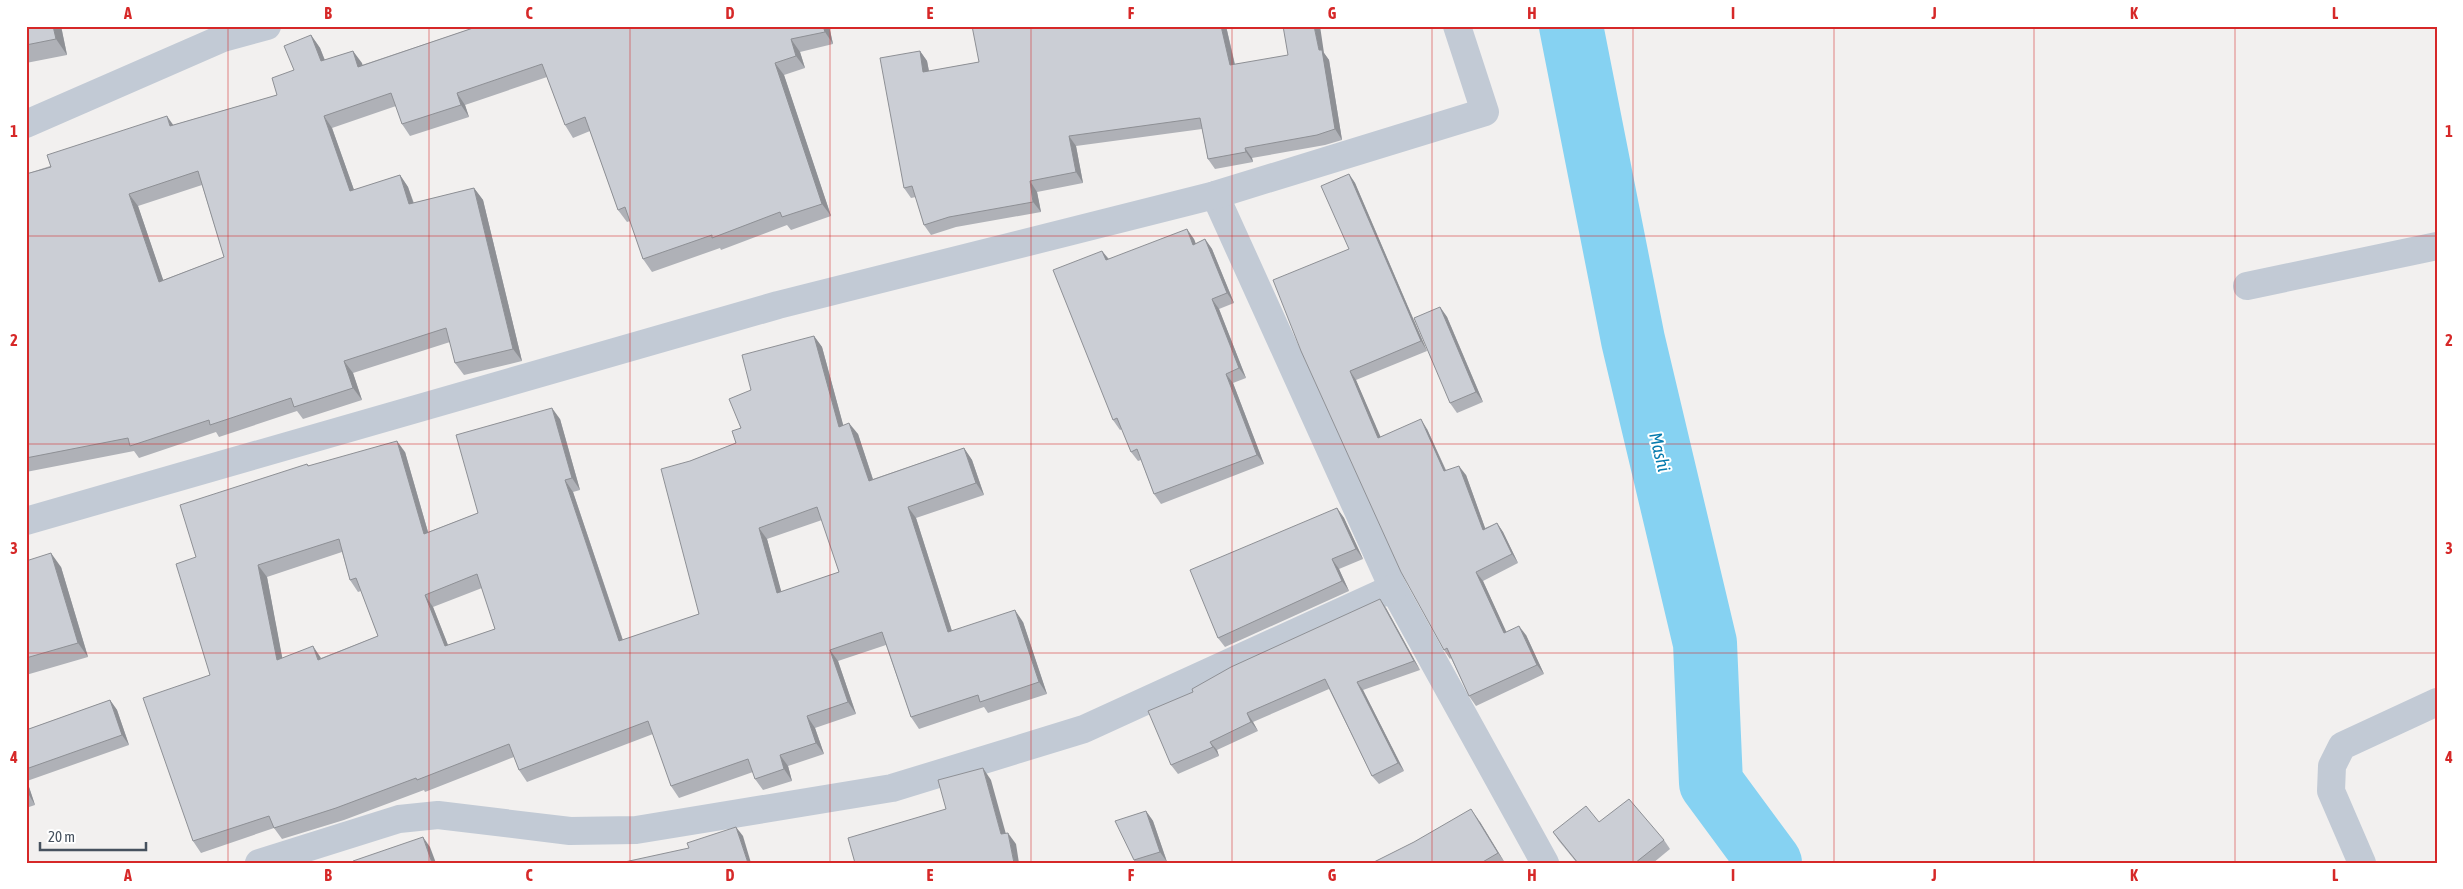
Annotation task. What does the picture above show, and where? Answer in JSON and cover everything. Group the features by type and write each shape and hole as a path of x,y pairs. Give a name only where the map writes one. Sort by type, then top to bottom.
{"street":[{"path":"26,124 223,38 267,26"},
{"path":"26,521 778,305 1214,195 1485,112 1458,26"},
{"path":"1214,195 1393,588 1545,863"},
{"path":"2247,286 2437,246"},
{"path":"259,863 399,819 438,815 570,831 636,830 892,788 1084,730 1393,588"},
{"path":"2362,863 2331,792 2332,766 2342,746 2437,702"}],"building":[{"path":"26,26 53,26 56,39 26,45"},
{"path":"479,26 823,26 825,32 791,39 796,56 775,63 822,204 782,217 780,212 712,238 712,235 643,259 625,207 618,210 585,117 565,125 542,64 457,93 461,105 402,124 391,93 324,116 350,191 400,175 409,204 474,188 513,349 455,363 446,328 344,361 353,388 294,407 291,398 210,425 209,420 130,446 128,438 26,458 26,174 51,167 47,155 167,116 170,126 277,95 272,78 294,70 284,46 311,35 321,61 353,51 358,67","holes":["198,171 224,257 159,282 129,194"]},
{"path":"972,26 1221,26 1230,65 1288,55 1283,26 1314,26 1319,50 1322,50 1335,129 1317,135 1245,148 1246,152 1208,159 1200,118 1069,136 1076,172 1030,181 1033,202 949,217 924,225 912,186 904,188 880,58 920,51 923,72 979,62"},
{"path":"1349,174 1421,341 1350,371 1378,438 1421,419 1444,471 1459,466 1483,530 1497,523 1512,554 1476,572 1504,633 1519,626 1537,665 1469,696 1447,648 1444,650 1401,572 1301,351 1273,280 1349,249 1321,186"},
{"path":"1187,229 1193,245 1205,239 1227,293 1212,299 1239,368 1226,374 1257,455 1154,494 1137,449 1131,452 1117,418 1113,420 1053,270 1102,251 1106,260"},
{"path":"1440,307 1476,392 1450,403 1414,318"},
{"path":"814,336 839,427 849,423 869,481 964,448 976,483 908,507 948,632 1015,610 1039,682 980,702 978,695 911,717 882,632 830,650 848,702 807,716 816,743 780,755 784,769 755,779 748,759 671,786 648,721 519,770 509,744 417,780 416,778 336,808 274,828 269,816 193,841 143,698 210,675 176,564 196,557 180,505 307,464 308,466 397,441 424,534 478,513 456,435 552,408 572,478 565,480 619,641 699,614 661,469 690,461 736,443 732,431 741,428 729,399 751,390 742,355","holes":["817,507 839,572 777,593 759,528","339,539 350,580 356,578 378,636 318,660 313,646 277,660 258,565","477,574 495,629 445,646 425,595"]},
{"path":"1337,508 1356,549 1332,559 1342,581 1218,638 1190,570"},
{"path":"51,553 78,643 26,658 26,561"},
{"path":"1380,599 1414,661 1357,682 1398,763 1372,776 1325,679 1247,713 1251,722 1210,742 1213,747 1171,765 1148,711 1193,692 1192,689 1231,667"},
{"path":"110,700 122,735 26,769 26,730"},
{"path":"983,768 1001,834 1008,833 1014,863 855,863 848,838 946,809 938,780"},
{"path":"1629,799 1664,840 1635,863 1578,863 1553,832 1586,806 1599,822"},
{"path":"1471,809 1498,853 1481,863 1372,863 1414,842"},
{"path":"1146,811 1160,852 1134,860 1115,821"},
{"path":"736,827 748,863 620,863 689,848 687,843"},
{"path":"423,837 432,863 354,863 353,861"}],"waterway":[{"name":"Mashi","path":"1571,26 1633,340 1705,643 1711,783 1770,863"}]}
